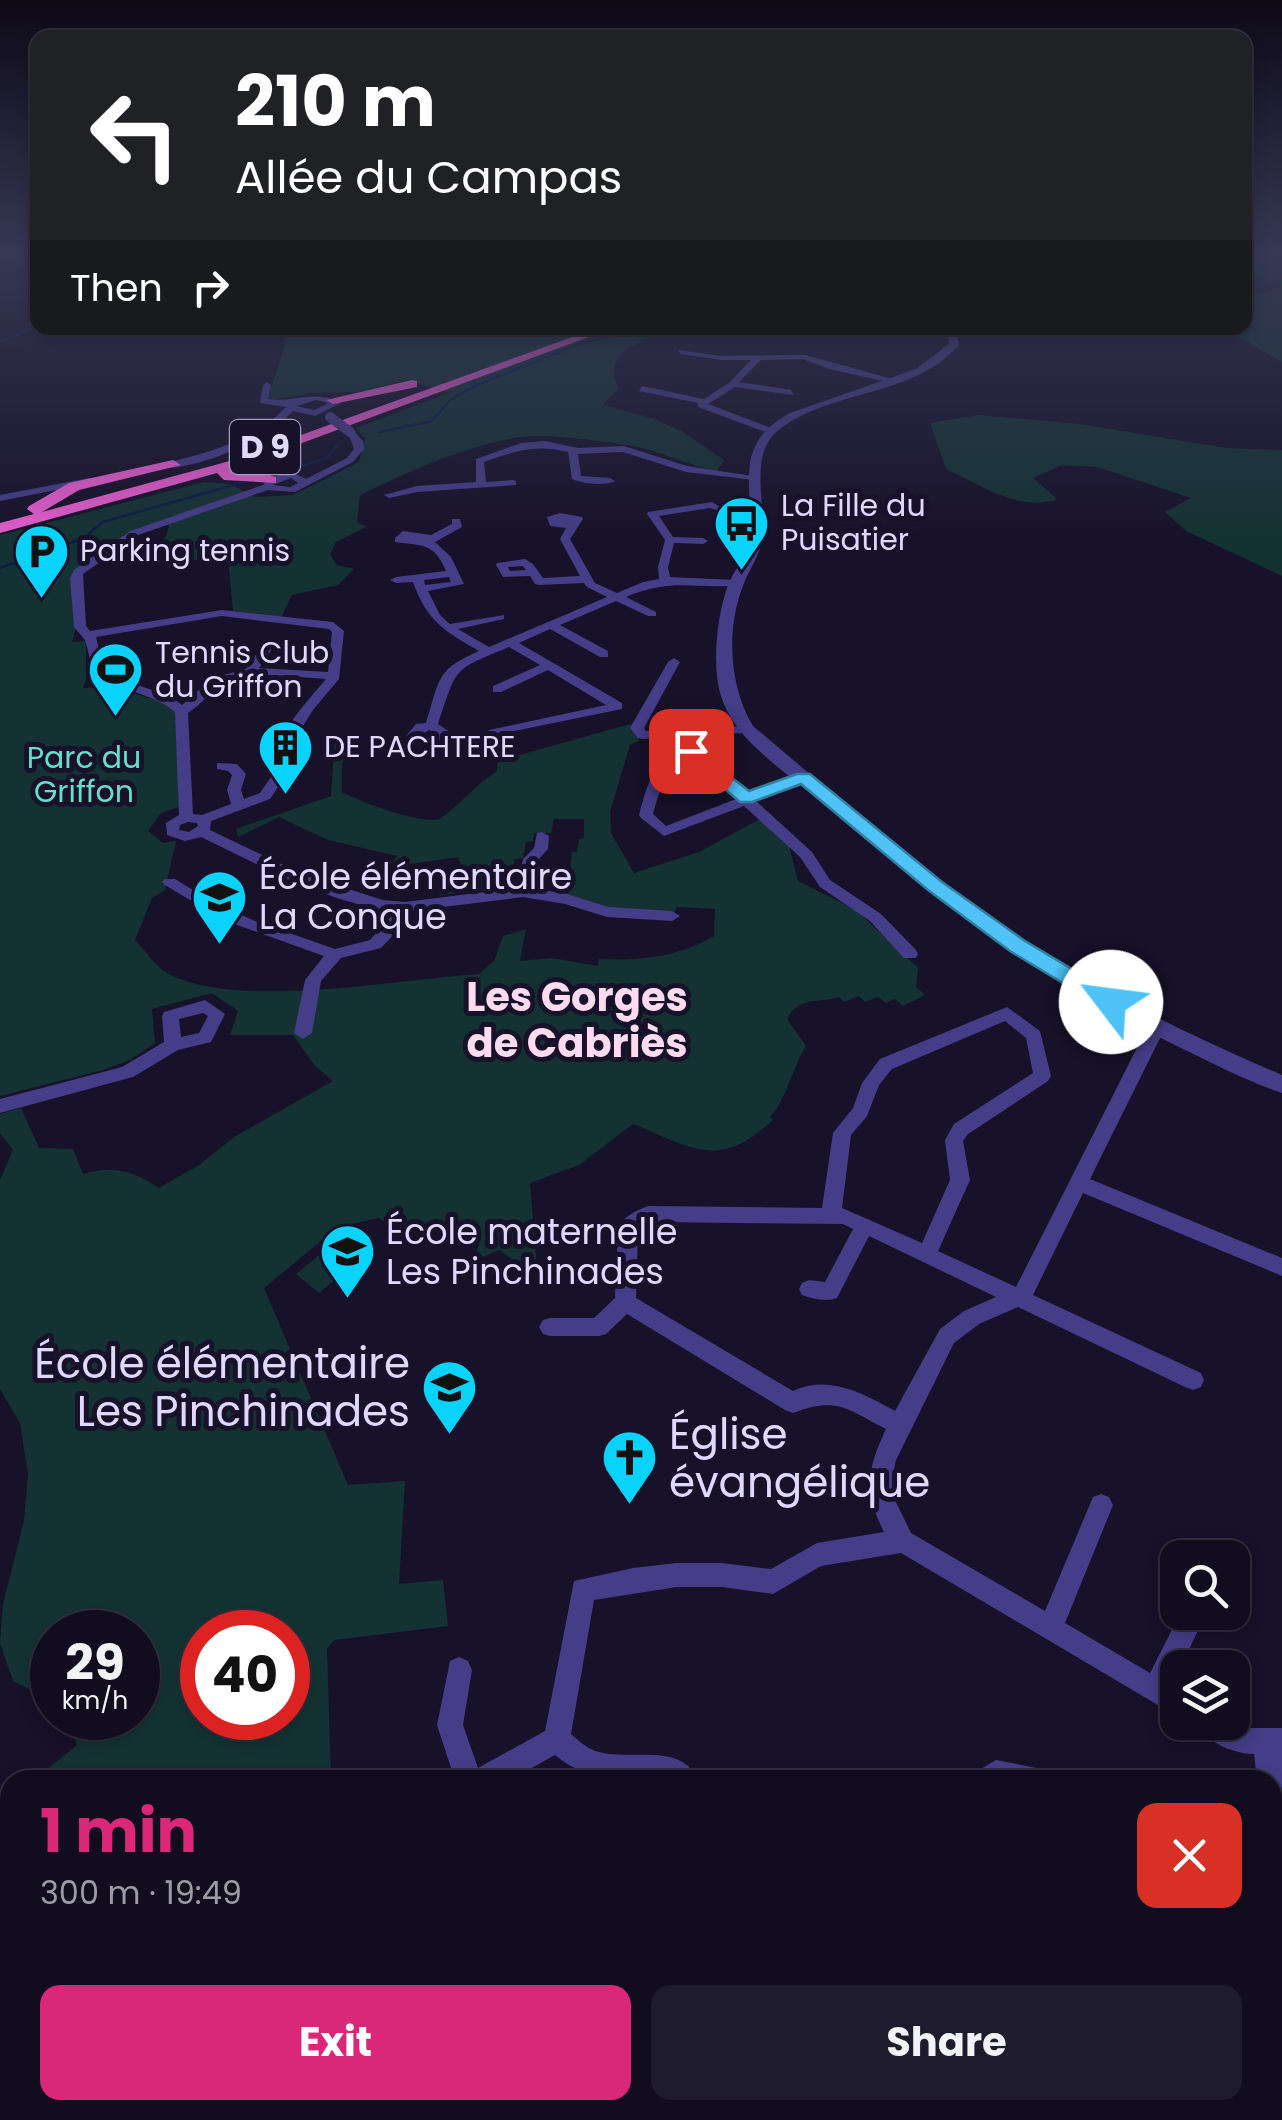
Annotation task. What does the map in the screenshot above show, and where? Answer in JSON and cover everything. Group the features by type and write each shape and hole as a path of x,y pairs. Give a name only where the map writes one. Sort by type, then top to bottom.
{"highway":[{"name":"D 9","path":"0,525 240,456 530,347"},
{"name":"D 9","path":"0,525 231,465 551,347"},
{"path":"333,400 404,386 522,349"},
{"path":"0,525 199,478 235,474 280,483 278,466 287,453 413,400"},
{"path":"0,525 46,506 46,494 180,463"}],"street":[{"path":"951,347 946,354 804,412 771,431 758,449 754,478 755,544 730,604 727,688 746,729 935,886 1018,946 1156,1026 1282,1084"},
{"path":"681,352 805,357 815,365 847,367 885,381"},
{"path":"758,358 733,384 700,406 771,431"},
{"path":"661,380 642,389 705,402"},
{"path":"733,384 791,393"},
{"path":"267,385 263,400 307,413"},
{"path":"0,499 46,494 180,463 248,440 306,398 338,403 326,414"},
{"path":"70,488 205,459 254,442 291,416 307,413 326,414 358,440 359,449 350,460 134,533 78,572 80,627 88,635 98,671 108,680 167,700 181,710"},
{"path":"481,485 479,461 524,445 624,449 686,470 754,478"},
{"path":"572,449 577,479 610,481"},
{"path":"389,496 416,489 513,483"},
{"path":"665,581 663,568 670,540 652,514 712,506 716,509"},
{"path":"396,580 458,584 446,557 429,539 458,525 456,521"},
{"path":"573,526 564,539 588,579 652,614"},
{"path":"670,540 703,540"},
{"path":"534,572 539,582 551,584 588,579"},
{"path":"430,726 450,672 489,652 616,597 665,581 736,583"},
{"path":"420,583 434,619 489,652"},
{"path":"88,635 222,613 332,626 338,631 334,676 279,753 275,772 278,777 272,788 265,796 238,804 202,825"},
{"path":"448,628 500,617"},
{"path":"553,626 604,654"},
{"path":"511,644 616,706 640,731 746,729"},
{"path":"248,676 268,646"},
{"path":"640,731 674,662"},
{"path":"497,690 548,666"},
{"path":"181,710 201,701 218,680 273,670 334,676"},
{"path":"494,732 616,706"},
{"path":"181,710 186,817 300,878 382,905 404,907 523,892 567,899 607,912 672,916"},
{"path":"698,732 691,751 669,760 653,790 646,814 664,832 804,778"},
{"path":"691,751 807,855 812,872 829,890 870,913 910,954"},
{"path":"222,766 232,767 239,774 234,790 238,804"},
{"path":"523,892 530,860 540,848 542,836"},
{"path":"170,882 209,908 218,908 254,929 336,954 375,944 402,917 404,907"},
{"path":"303,1033 314,980 336,954"},
{"path":"831,1216 842,1133 861,1111 872,1083 886,1064 1007,1014 1034,1036 1042,1076 961,1129 954,1140 960,1180 927,1253"},
{"path":"1156,1026 1022,1296 977,1315 948,1334 882,1467 882,1495 888,1520 903,1541 1160,1693"},
{"path":"0,1106 127,1072 173,1045"},
{"path":"1080,1183 1282,1266"},
{"path":"550,1326 598,1326 625,1302 628,1226 648,1214 845,1216 1022,1296 1193,1380"},
{"path":"809,1289 830,1292 865,1225"},
{"path":"625,1302 793,1402 804,1394 834,1393 902,1426"},
{"path":"1050,1628 1101,1505"},
{"path":"846,1550 888,1520"},
{"path":"557,1739 583,1590 657,1574 725,1573 773,1582 817,1555 903,1541"},
{"path":"459,1670 450,1725 465,1770"},
{"path":"502,1770 557,1739"},
{"path":"557,1739 586,1762 614,1768 638,1764 662,1770"},
{"path":"1237,1740 1273,1741 1271,1770"}],"green space":[{"name":"Parc du Griffon","path":"285,347 631,347 615,365 619,388 603,405 652,418 683,432 724,460 717,471 628,445 544,436 499,441 458,453 360,495 357,522 366,527 336,542 330,555 337,565 354,569 338,585 292,595 281,618 233,611 228,557 158,563 141,559 166,537 171,517 128,532 74,571 76,628 72,642 86,641 83,688 110,687 163,702 177,712 179,807 161,813 148,831 163,843 176,841 165,890 152,898 135,940 158,966 197,984 233,990 319,990 479,974 494,961 503,936 526,929 520,961 552,958 598,966 599,959 659,956 714,936 715,909 676,907 675,914 604,909 568,895 574,885 569,878 572,852 577,852 579,839 584,838 584,819 554,819 551,833 534,833 533,841 526,842 523,858 515,859 508,887 440,895 439,891 453,889 453,884 460,883 471,871 463,870 458,857 398,866 394,870 387,868 397,856 328,840 279,817 238,837 236,829 331,796 335,736 349,736 342,767 342,792 392,812 433,820 441,818 497,771 498,754 505,759 630,724 636,728 639,741 630,745 610,812 611,833 634,873 699,852 760,819 788,842 798,881 856,910 918,968 916,987 925,995 903,1006 895,999 886,1003 878,997 865,1002 859,996 844,1002 839,997 798,1006 787,1019 806,1046 770,1117 773,1120 737,1145 721,1150 690,1147 633,1124 579,1165 530,1183 537,1269 519,1265 500,1250 482,1257 476,1253 481,1238 475,1231 398,1233 379,1218 338,1227 264,1288 348,1485 405,1481 399,1584 443,1580 448,1626 334,1640 327,1649 331,1770 46,1770 77,1745 75,1740 160,1740 160,1610 30,1610 30,1690 13,1681 0,1643 3,1604 24,1521 28,1474 20,1423 0,1389 0,1180 13,1150 0,1133 0,1114 21,1108 39,1148 73,1149 83,1174 123,1171 159,1188 199,1165 234,1137 333,1081 315,1066 293,1035 230,1035 238,1011 212,993 152,1009 155,1043 130,1060 0,1096 0,535 204,482 231,484 254,497 293,495 359,462 365,439 357,428 449,393 407,380 358,392 311,393 270,400"},
{"path":"1256,347 1282,347 1282,362"},
{"path":"979,415 1079,424 1227,448 1282,450 1282,576 1186,531 1165,512 1191,498 1097,467 1062,465 1033,478 1057,499 1043,502 1000,495 946,469 930,423"},
{"path":"347,1232 370,1250 319,1293 296,1274"}],"waterway":[{"path":"380,432 432,421 450,400 477,385 572,347"},
{"path":"294,468 327,458 337,445"},
{"path":"0,568 84,538 103,522 244,482"}],"place":[{"name":"La Fille du Puisatier","path":"742,572"},
{"name":"Parking tennis","path":"41,600"},
{"name":"Tennis Club du Griffon","path":"116,719"},
{"name":"DE PACHTERE","path":"285,796"},
{"name":"École élémentaire La Conque","path":"220,946"},
{"name":"École maternelle Les Pinchinades","path":"347,1301"},
{"name":"École élémentaire Les Pinchinades","path":"449,1436"},
{"name":"Église évangélique","path":"630,1507"}],"district":[{"name":"Les Gorges de Cabriès","path":"577,1020"}],"route":[{"path":"691,751 746,798 804,778 935,886 1018,946 1111,1002"}]}
